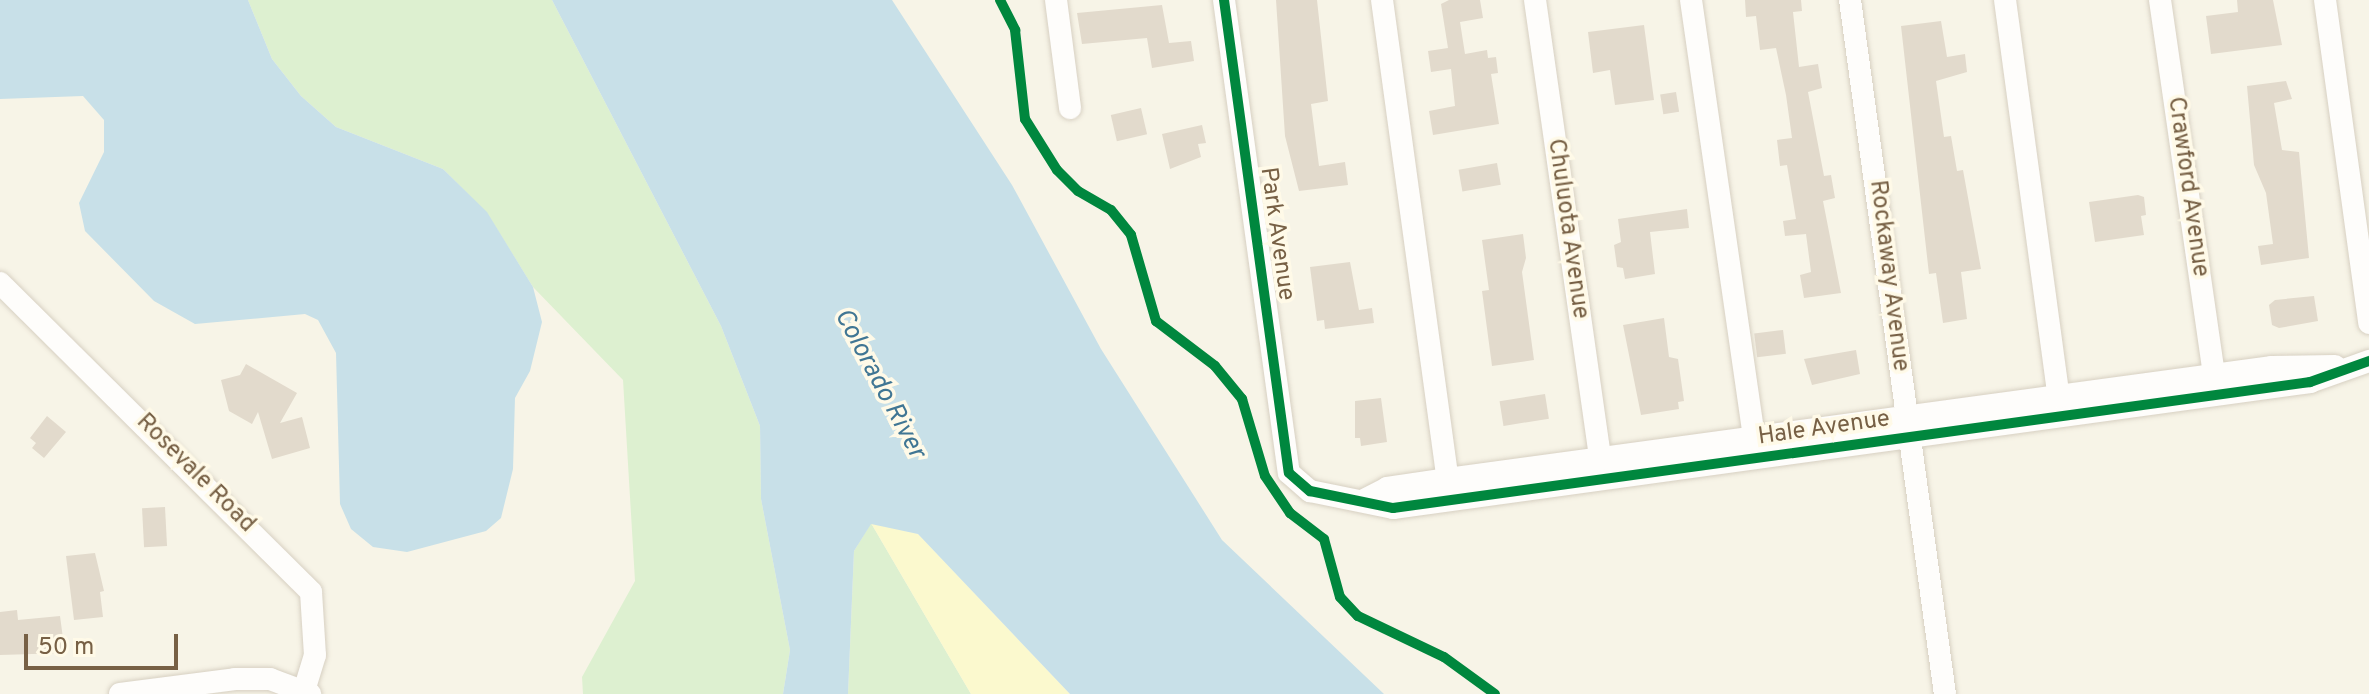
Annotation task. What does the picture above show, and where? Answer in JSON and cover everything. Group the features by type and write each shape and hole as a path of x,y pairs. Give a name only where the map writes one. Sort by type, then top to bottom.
{"street":[{"path":"1056,0 1070,108"},
{"name":"Park Avenue","path":"1224,0 1289,473"},
{"path":"1382,0 1448,479"},
{"name":"Chuluota Avenue","path":"1535,0 1600,459"},
{"path":"1691,0 1754,438"},
{"name":"Rockaway Avenue","path":"1850,0 1945,694"},
{"path":"2005,0 2059,397"},
{"name":"Crawford Avenue","path":"2160,0 2214,374"},
{"path":"2325,0 2369,323"},
{"name":"Rosevale Road","path":"0,283 311,592 315,655 307,692"},
{"name":"Hale Avenue","path":"1362,501 1387,488 1448,479 1754,438 1908,428 2059,397 2214,374 2272,367 2344,366 2369,361"},
{"name":"Hale Avenue","path":"1289,473 1310,491 1393,508 1908,428 2310,382 2344,366"},
{"path":"130,693 235,679 270,679 307,692"}],"green space":[{"path":"248,0 552,0 721,326 760,426 761,499 790,650 783,694 583,694 582,677 635,581 623,380 533,287 487,213 443,169 336,127 301,96 272,59"},
{"path":"871,523 971,694 848,694 854,551"}],"sand":[{"path":"871,523 918,534 1070,694 971,694"}],"water":[{"path":"0,0 248,0 272,59 301,96 336,127 443,169 487,212 533,287 542,322 530,371 515,398 513,469 501,518 486,531 407,552 373,547 351,529 340,504 336,353 318,320 305,314 195,324 154,301 85,231 79,203 104,152 104,120 83,96 0,99"},
{"name":"Colorado River","path":"552,0 892,0 1012,185 1101,349 1222,540 1384,694 1070,694 918,534 871,524 854,551 848,694 783,694 790,650 761,499 760,426 721,326"}],"building":[{"path":"1276,0 1317,0 1328,101 1311,104 1319,166 1345,162 1348,185 1299,191 1285,136"},
{"path":"1449,0 1480,0 1483,18 1460,22 1465,54 1487,50 1488,58 1496,57 1498,73 1491,74 1499,124 1433,135 1429,111 1455,106 1451,69 1431,72 1428,51 1448,48 1441,4"},
{"path":"1745,0 1801,0 1802,11 1793,12 1799,67 1818,64 1822,88 1808,92 1824,176 1831,175 1835,198 1823,201 1841,293 1804,298 1800,275 1811,272 1806,234 1785,236 1783,221 1796,219 1787,165 1780,166 1777,140 1792,138 1786,95 1776,48 1760,50 1756,16 1746,17"},
{"path":"2237,0 2273,0 2282,45 2211,54 2206,16 2238,12"},
{"path":"1162,5 1169,43 1191,41 1194,61 1152,68 1147,38 1082,44 1077,13"},
{"path":"1941,21 1947,57 1965,54 1967,72 1936,81 1944,137 1951,136 1957,171 1963,170 1981,269 1961,272 1967,319 1943,323 1936,273 1929,274 1901,26"},
{"path":"1644,25 1654,100 1615,105 1610,70 1593,73 1588,32"},
{"path":"2286,81 2292,99 2274,103 2282,150 2299,152 2309,258 2261,265 2258,246 2273,244 2266,193 2254,165 2247,86"},
{"path":"1676,92 1679,112 1663,114 1660,95"},
{"path":"1141,108 1147,134 1117,141 1111,115"},
{"path":"1202,125 1206,143 1198,144 1201,157 1170,169 1162,134"},
{"path":"1497,163 1501,185 1462,191 1459,170"},
{"path":"2138,195 2144,197 2146,215 2141,216 2144,235 2095,242 2089,202"},
{"path":"1687,209 1689,228 1650,232 1655,274 1625,279 1623,268 1617,267 1614,245 1621,242 1618,219"},
{"path":"1523,234 1526,258 1522,272 1534,360 1492,366 1482,291 1489,290 1482,240"},
{"path":"1350,262 1359,310 1372,308 1374,323 1325,329 1324,320 1317,321 1310,267"},
{"path":"2314,296 2318,321 2279,328 2272,325 2269,305 2275,300"},
{"path":"1664,318 1669,357 1678,359 1684,401 1678,402 1679,409 1641,415 1623,325"},
{"path":"1783,330 1786,354 1757,357 1754,334"},
{"path":"1856,350 1860,374 1812,385 1804,359"},
{"path":"246,364 297,393 280,423 302,417 310,448 272,459 258,412 252,424 229,411 221,380 240,375"},
{"path":"1545,394 1549,419 1503,426 1500,401"},
{"path":"1381,398 1387,442 1361,446 1360,438 1355,438 1355,401"},
{"path":"47,416 66,432 44,458 32,448 36,443 30,438"},
{"path":"165,507 167,546 144,547 142,508"},
{"path":"95,553 104,591 100,592 103,617 74,620 66,556"},
{"path":"17,610 18,620 60,616 65,653 0,655 0,612"}],"cycle path":[{"path":"1000,0 1015,30 1025,119 1057,170 1078,191 1111,210 1131,235 1156,321 1215,366 1242,399 1265,476 1290,513 1324,539 1340,597 1358,616 1444,657 1495,694"},
{"path":"1224,0 1289,473 1310,491 1393,508 2310,382 2369,361"}]}
